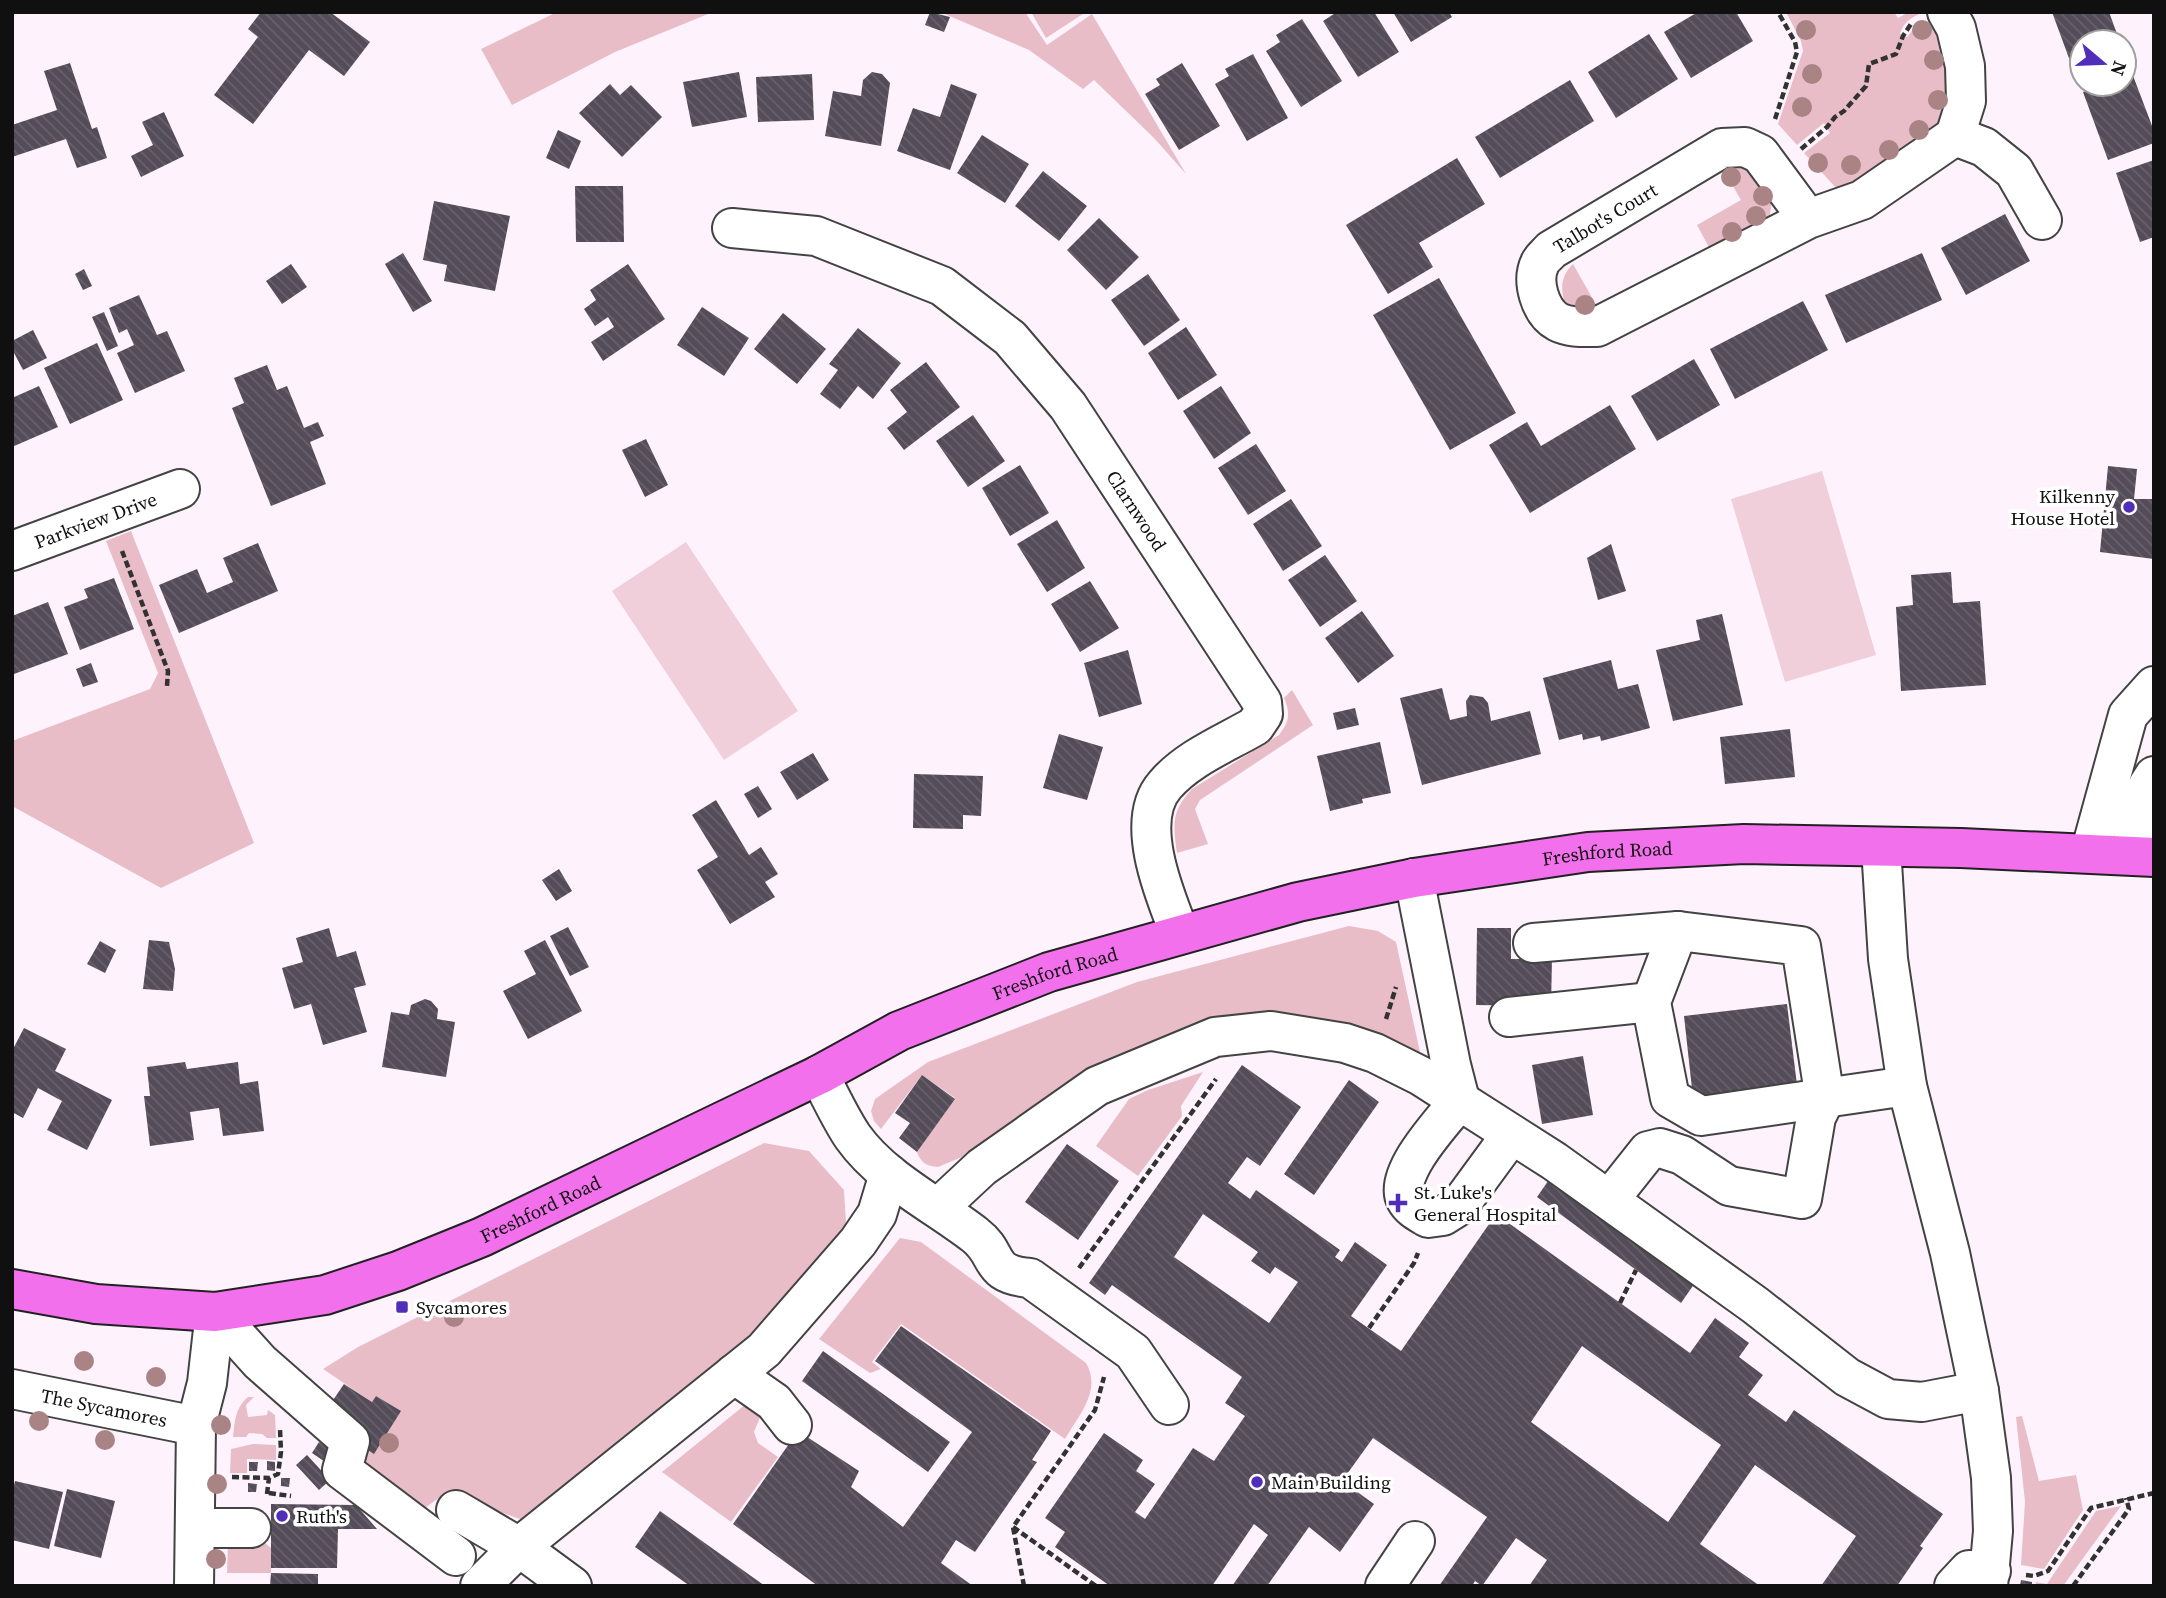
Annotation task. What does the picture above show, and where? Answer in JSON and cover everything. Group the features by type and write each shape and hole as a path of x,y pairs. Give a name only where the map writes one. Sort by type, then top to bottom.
{"main road":[{"name":"Freshford Road","path":"12,1289 96,1304 215,1312 325,1295 398,1271 482,1237 819,1075 899,1031 1049,972 1298,902 1414,878 1588,852 1744,844 2143,856"}],"street":[{"path":"1933,16 1956,29 1965,66 1966,101 1955,136 1984,147 2014,171 2042,220"},
{"name":"Talbot's Court","path":"1745,147 1722,148 1551,250 1540,262 1535,281 1542,305 1556,321 1574,327 1597,327 1808,219 1862,200 1955,136"},
{"path":"1745,147 1760,154 1808,219"},
{"name":"Clarnwood","path":"732,228 816,236 942,286 1010,338 1068,406 1262,702 1262,714 1255,726 1186,766 1164,786 1154,808 1152,830 1158,875 1180,934"},
{"name":"Parkview Drive","path":"12,551 180,489"},
{"path":"2090,853 2128,715 2154,686"},
{"path":"2143,856 2133,827 2138,805 2154,776"},
{"path":"1881,847 1888,958 1907,1086 1950,1253 1979,1391 1991,1478 1998,1577 1969,1570 1954,1586"},
{"path":"1414,878 1460,1100"},
{"path":"1678,932 1651,1002 1670,1098 1701,1116 1907,1086"},
{"path":"1533,943 1678,932 1801,946 1825,1099 1816,1117 1802,1199 1729,1186 1682,1155 1660,1148 1648,1151 1609,1200"},
{"path":"1509,1017 1651,1002"},
{"path":"938,1208 982,1167 1097,1086 1215,1038 1271,1031 1345,1043 1375,1053 1421,1076 1554,1161 1755,1306 1847,1377 1888,1399 1922,1402 1979,1391"},
{"path":"819,1075 854,1138 889,1174 985,1244 993,1263 1012,1276 1030,1278 1133,1352 1169,1405"},
{"path":"1460,1100 1409,1169 1403,1187 1406,1200 1415,1210 1428,1218 1443,1216 1458,1206 1511,1135"},
{"path":"480,1586 519,1547 764,1350 858,1242 877,1214 889,1174"},
{"path":"194,1586 196,1426 207,1383 215,1312"},
{"path":"215,1312 260,1362 350,1441 342,1471 456,1556"},
{"path":"734,1374 774,1402 792,1425"},
{"name":"The Sycamores","path":"12,1389 196,1426"},
{"path":"456,1510 519,1547 572,1586"},
{"path":"195,1528 251,1528"},
{"path":"1385,1586 1415,1541"}],"path":[{"path":"1745,147 1774,121 1797,52 1795,42 1778,12"},
{"path":"1774,173 1844,111 1866,86 1869,64 1896,54 1910,25 1933,16"},
{"path":"108,514 168,670 167,686"},
{"path":"1073,1277 1217,1077"},
{"path":"1369,1328 1414,1264 1428,1218"},
{"path":"1620,1303 1636,1270"},
{"path":"1024,1586 1013,1527 1095,1410 1106,1370"},
{"path":"226,1477 269,1478 278,1474 281,1452 279,1419"},
{"path":"251,1528 252,1509 268,1493 269,1478"},
{"path":"268,1493 291,1496"},
{"path":"1998,1577 2035,1576 2048,1570 2091,1507 2154,1493"},
{"path":"2073,1586 2129,1509 2126,1499"},
{"path":"1013,1527 1096,1586"}],"shaded area":[{"path":"557,12 713,12 615,52 512,105 481,49"},
{"path":"940,12 1025,12 1047,45 1092,14 1186,174 1154,138 1094,80 1083,89 1029,50"},
{"path":"1031,12 1086,12 1046,38"},
{"path":"1786,12 1894,12 1898,18 1909,12 1923,12 1909,20 1900,34 1907,37 1914,28 1932,19 1949,56 1955,93 1944,130 1914,153 1838,190 1804,153 1830,133 1824,123 1797,145 1778,124 1803,51 1801,41"},
{"path":"1743,167 1760,178 1769,190 1771,205 1767,225 1713,255 1697,225 1741,200 1725,173"},
{"path":"1573,264 1602,315 1568,310 1562,286 1565,274"},
{"path":"1822,471 1876,655 1785,682 1731,499"},
{"path":"131,531 254,843 161,888 12,806 12,741 150,689 158,673 106,541"},
{"path":"686,542 798,711 724,760 612,591"},
{"path":"1292,690 1313,725 1200,800 1195,809 1208,844 1177,853 1175,819 1180,804 1192,789 1279,735 1288,718 1284,698"},
{"path":"1349,926 1378,931 1396,942 1423,1066 1279,1024 938,1167 925,1163 917,1152 955,1098 922,1075 881,1129 874,1121 871,1111 875,1099 928,1062 1137,982"},
{"path":"1203,1072 1181,1106 1182,1116 1138,1176 1096,1146 1129,1099"},
{"path":"764,1143 809,1151 844,1190 846,1223 773,1314 727,1357 523,1520 446,1493 415,1515 358,1471 356,1443 400,1411 376,1396 372,1402 323,1369 358,1347"},
{"path":"900,1238 921,1242 1086,1363 1090,1373 1090,1393 1065,1439 901,1324 872,1362 881,1369 870,1373 819,1339"},
{"path":"248,1397 254,1397 246,1405 248,1417 267,1415 268,1410 275,1415 276,1438 249,1433 246,1437 233,1437 238,1410"},
{"path":"746,1404 761,1415 754,1432 758,1443 778,1457 731,1522 662,1472"},
{"path":"2022,1416 2039,1481 2076,1475 2083,1510 2044,1569 2021,1565 2025,1502 2016,1417"},
{"path":"253,1444 276,1445 276,1460 247,1459 247,1473 230,1473 231,1449"},
{"path":"2121,1506 2063,1586 2035,1586 2036,1582 2047,1584 2096,1511"},
{"path":"228,1542 265,1543 271,1548 271,1573 227,1573"}],"building":[{"path":"261,12 330,12 370,42 344,76 309,50 253,124 214,95 258,37 248,29"},
{"path":"930,12 950,17 944,32 925,25"},
{"path":"1337,12 1374,12 1399,52 1358,77 1323,21"},
{"path":"1393,12 1449,12 1452,17 1411,42"},
{"path":"1698,12 1736,12 1753,41 1691,78 1664,32"},
{"path":"2052,12 2109,12 2115,28 2068,28 2068,56"},
{"path":"1302,19 1342,81 1301,107 1266,51 1280,42 1276,35"},
{"path":"1649,34 1678,79 1616,118 1588,72"},
{"path":"1253,54 1288,118 1247,141 1215,84 1229,76 1225,69"},
{"path":"70,63 92,129 97,127 107,158 77,168 66,139 12,157 12,125 57,110 44,71"},
{"path":"1182,63 1220,126 1179,150 1145,94 1160,85 1156,79"},
{"path":"739,72 747,117 692,127 683,82"},
{"path":"872,72 882,74 890,83 881,146 825,136 833,91 861,96 863,80"},
{"path":"812,74 814,120 758,122 756,77"},
{"path":"1570,80 1594,121 1500,178 1475,137"},
{"path":"610,84 620,95 631,85 662,117 622,157 579,113"},
{"path":"951,84 977,94 950,170 897,151 913,108 940,117"},
{"path":"2138,89 2154,131 2154,143 2108,160 2085,98 2138,98"},
{"path":"164,112 184,156 141,177 131,156 153,145 142,122"},
{"path":"558,130 581,141 569,169 546,158"},
{"path":"982,135 1029,164 1005,203 957,173"},
{"path":"1457,158 1485,204 1419,243 1433,267 1388,294 1346,225"},
{"path":"2154,160 2154,237 2140,242 2116,173"},
{"path":"1043,171 1087,206 1059,241 1015,206"},
{"path":"575,186 623,186 624,242 576,242"},
{"path":"434,201 510,216 495,291 444,281 447,265 423,260"},
{"path":"2005,214 2030,261 1966,295 1941,248"},
{"path":"1099,218 1139,257 1106,290 1067,250"},
{"path":"403,253 432,301 413,312 385,264"},
{"path":"1922,253 1942,300 1846,343 1825,295"},
{"path":"291,264 307,287 282,304 266,281"},
{"path":"628,264 665,319 603,361 591,342 614,327 608,317 595,326 584,309 596,300 590,290"},
{"path":"84,269 92,286 83,290 75,274"},
{"path":"1148,274 1180,320 1144,346 1111,300"},
{"path":"1439,278 1516,413 1450,450 1373,315"},
{"path":"139,295 157,335 167,331 185,371 135,393 117,353 134,345 127,329 119,333 109,308"},
{"path":"1803,301 1828,350 1735,399 1710,349"},
{"path":"702,307 749,338 724,376 677,345"},
{"path":"104,312 118,346 107,351 92,317"},
{"path":"783,313 826,349 797,384 754,349"},
{"path":"1186,327 1217,375 1178,400 1148,353"},
{"path":"858,328 901,363 873,399 858,386 840,409 820,394 838,370 829,364"},
{"path":"33,330 47,358 23,370 12,349 12,341"},
{"path":"97,343 123,400 70,424 44,368"},
{"path":"1694,359 1720,405 1657,441 1631,396"},
{"path":"926,362 960,407 904,450 887,428 907,412 890,390"},
{"path":"267,365 277,390 287,386 304,428 318,422 324,436 310,442 326,484 271,506 232,408 244,403 234,378"},
{"path":"39,386 58,427 12,447 12,398"},
{"path":"1221,386 1251,433 1214,459 1183,411"},
{"path":"1610,405 1636,449 1530,513 1489,445 1527,422 1541,446"},
{"path":"973,415 1005,461 968,487 936,441"},
{"path":"646,439 668,485 645,497 622,450"},
{"path":"1256,444 1286,491 1248,515 1218,468"},
{"path":"1020,465 1049,513 1010,536 982,488"},
{"name":"Kilkenny House Hotel","path":"2108,466 2137,469 2134,499 2154,499 2154,559 2100,552"},
{"path":"1291,499 1322,546 1283,571 1253,524"},
{"path":"1057,520 1085,568 1047,592 1017,544"},
{"path":"258,543 278,591 179,633 159,585 197,569 207,593 233,582 223,558"},
{"path":"1611,544 1626,591 1598,600 1587,558"},
{"path":"1325,555 1357,601 1320,627 1288,580"},
{"path":"1951,572 1953,603 1980,601 1986,685 1901,691 1896,607 1913,605 1911,575"},
{"path":"114,578 134,629 80,650 64,607 88,598 84,589"},
{"path":"1090,581 1119,628 1080,652 1051,604"},
{"path":"48,602 68,654 14,674 12,616"},
{"path":"1362,611 1394,656 1358,683 1325,638"},
{"path":"1722,614 1743,705 1673,721 1656,650 1700,640 1696,620"},
{"path":"1128,650 1142,704 1099,717 1084,663"},
{"path":"1611,660 1618,689 1638,684 1650,728 1601,741 1600,736 1583,740 1582,734 1559,740 1543,678"},
{"path":"91,663 98,682 83,687 76,669"},
{"path":"1442,688 1450,720 1467,716 1466,701 1470,695 1483,697 1488,703 1491,721 1530,711 1541,754 1422,785 1400,698"},
{"path":"1355,708 1359,725 1337,730 1333,713"},
{"path":"1790,729 1795,777 1725,784 1720,737"},
{"path":"1059,734 1103,747 1087,800 1043,788"},
{"path":"1380,742 1391,793 1362,799 1363,803 1330,811 1317,756"},
{"path":"813,753 829,780 797,800 780,772"},
{"path":"914,774 983,776 981,816 963,815 963,829 913,828"},
{"path":"758,786 772,809 758,818 744,794"},
{"path":"716,800 749,855 761,847 778,874 765,882 775,897 730,924 697,870 718,857 692,815"},
{"path":"559,869 572,891 556,901 542,880"},
{"path":"568,927 589,967 570,976 550,936"},
{"path":"329,928 337,957 356,951 366,985 354,988 367,1032 323,1045 311,1004 294,1009 282,968 303,962 296,938"},
{"path":"1477,928 1511,928 1511,959 1552,959 1551,1006 1476,1005"},
{"path":"149,940 169,942 175,969 173,991 143,989"},
{"path":"545,940 582,1011 528,1039 503,991 536,974 524,951"},
{"path":"100,941 116,950 105,973 87,964"},
{"path":"425,999 438,1009 437,1019 455,1022 446,1077 382,1067 391,1012 409,1015 411,1005"},
{"path":"1787,1004 1797,1085 1693,1098 1684,1016"},
{"path":"24,1028 66,1049 55,1071 112,1100 87,1150 47,1130 62,1101 38,1088 23,1118 12,1112 12,1051"},
{"path":"1583,1056 1593,1115 1542,1124 1532,1065"},
{"path":"185,1062 187,1069 238,1062 240,1084 258,1081 264,1131 223,1136 219,1108 190,1112 194,1140 150,1146 144,1096 150,1096 147,1067"},
{"path":"1242,1065 1301,1107 1260,1166 1247,1157 1228,1183 1250,1199 1256,1190 1340,1250 1335,1257 1342,1262 1355,1242 1387,1265 1351,1316 1401,1351 1496,1214 1690,1353 1715,1318 1749,1343 1739,1357 1763,1375 1748,1395 1786,1422 1794,1410 1943,1514 1920,1546 1923,1548 1897,1586 1821,1586 1856,1536 1755,1465 1700,1544 1760,1586 1529,1586 1547,1560 1516,1538 1482,1586 1475,1581 1472,1586 1439,1586 1487,1517 1373,1438 1342,1481 1374,1504 1340,1552 1309,1527 1267,1586 1232,1586 1268,1535 1254,1524 1212,1586 1110,1586 1055,1547 1065,1532 1045,1518 1104,1433 1143,1460 1136,1471 1155,1484 1135,1512 1145,1519 1193,1448 1214,1461 1245,1416 1225,1403 1242,1377 1112,1285 1105,1295 1089,1283","holes":["1203,1214 1258,1252 1251,1261 1270,1274 1275,1267 1298,1282 1269,1323 1174,1257","1582,1346 1721,1445 1668,1522 1531,1422"]},
{"path":"922,1075 955,1099 917,1152 899,1138 910,1123 895,1113"},
{"path":"1349,1080 1379,1102 1314,1195 1284,1174"},
{"path":"1067,1144 1119,1181 1078,1240 1025,1202"},
{"path":"1553,1174 1697,1280 1681,1303 1537,1197"},
{"path":"901,1326 1051,1431 1032,1460 1037,1462 975,1552 956,1540 941,1563 973,1586 818,1586 733,1524 798,1431 859,1471 851,1487 903,1527 972,1432 875,1361"},
{"path":"823,1351 950,1442 928,1472 802,1381"},
{"path":"344,1384 372,1402 376,1396 401,1411 374,1454 345,1436 329,1406"},
{"path":"335,1433 331,1466 312,1453 319,1442 326,1446"},
{"path":"307,1455 330,1480 319,1490 296,1465"},
{"path":"267,1461 275,1462 275,1471 267,1470"},
{"path":"249,1462 258,1462 257,1471 249,1471"},
{"path":"281,1478 290,1478 289,1487 281,1486"},
{"path":"15,1481 63,1492 49,1549 12,1540 12,1493"},
{"path":"248,1483 257,1484 256,1492 248,1492"},
{"path":"67,1489 115,1501 101,1558 54,1546"},
{"path":"271,1504 356,1505 377,1529 338,1529 337,1568 271,1568"},
{"path":"660,1511 765,1586 690,1586 635,1547"},
{"path":"271,1573 318,1574 318,1586 270,1586"},
{"path":"2021,1580 2032,1582 2032,1586 2020,1586"}],"place":[{"name":"Kilkenny House Hotel","path":"2129,507"},
{"name":"St. Luke's General Hospital","path":"1398,1203"},
{"name":"Sycamores","path":"402,1307"},
{"name":"Main Building","path":"1257,1482"},
{"name":"Ruth's","path":"282,1516"}]}
